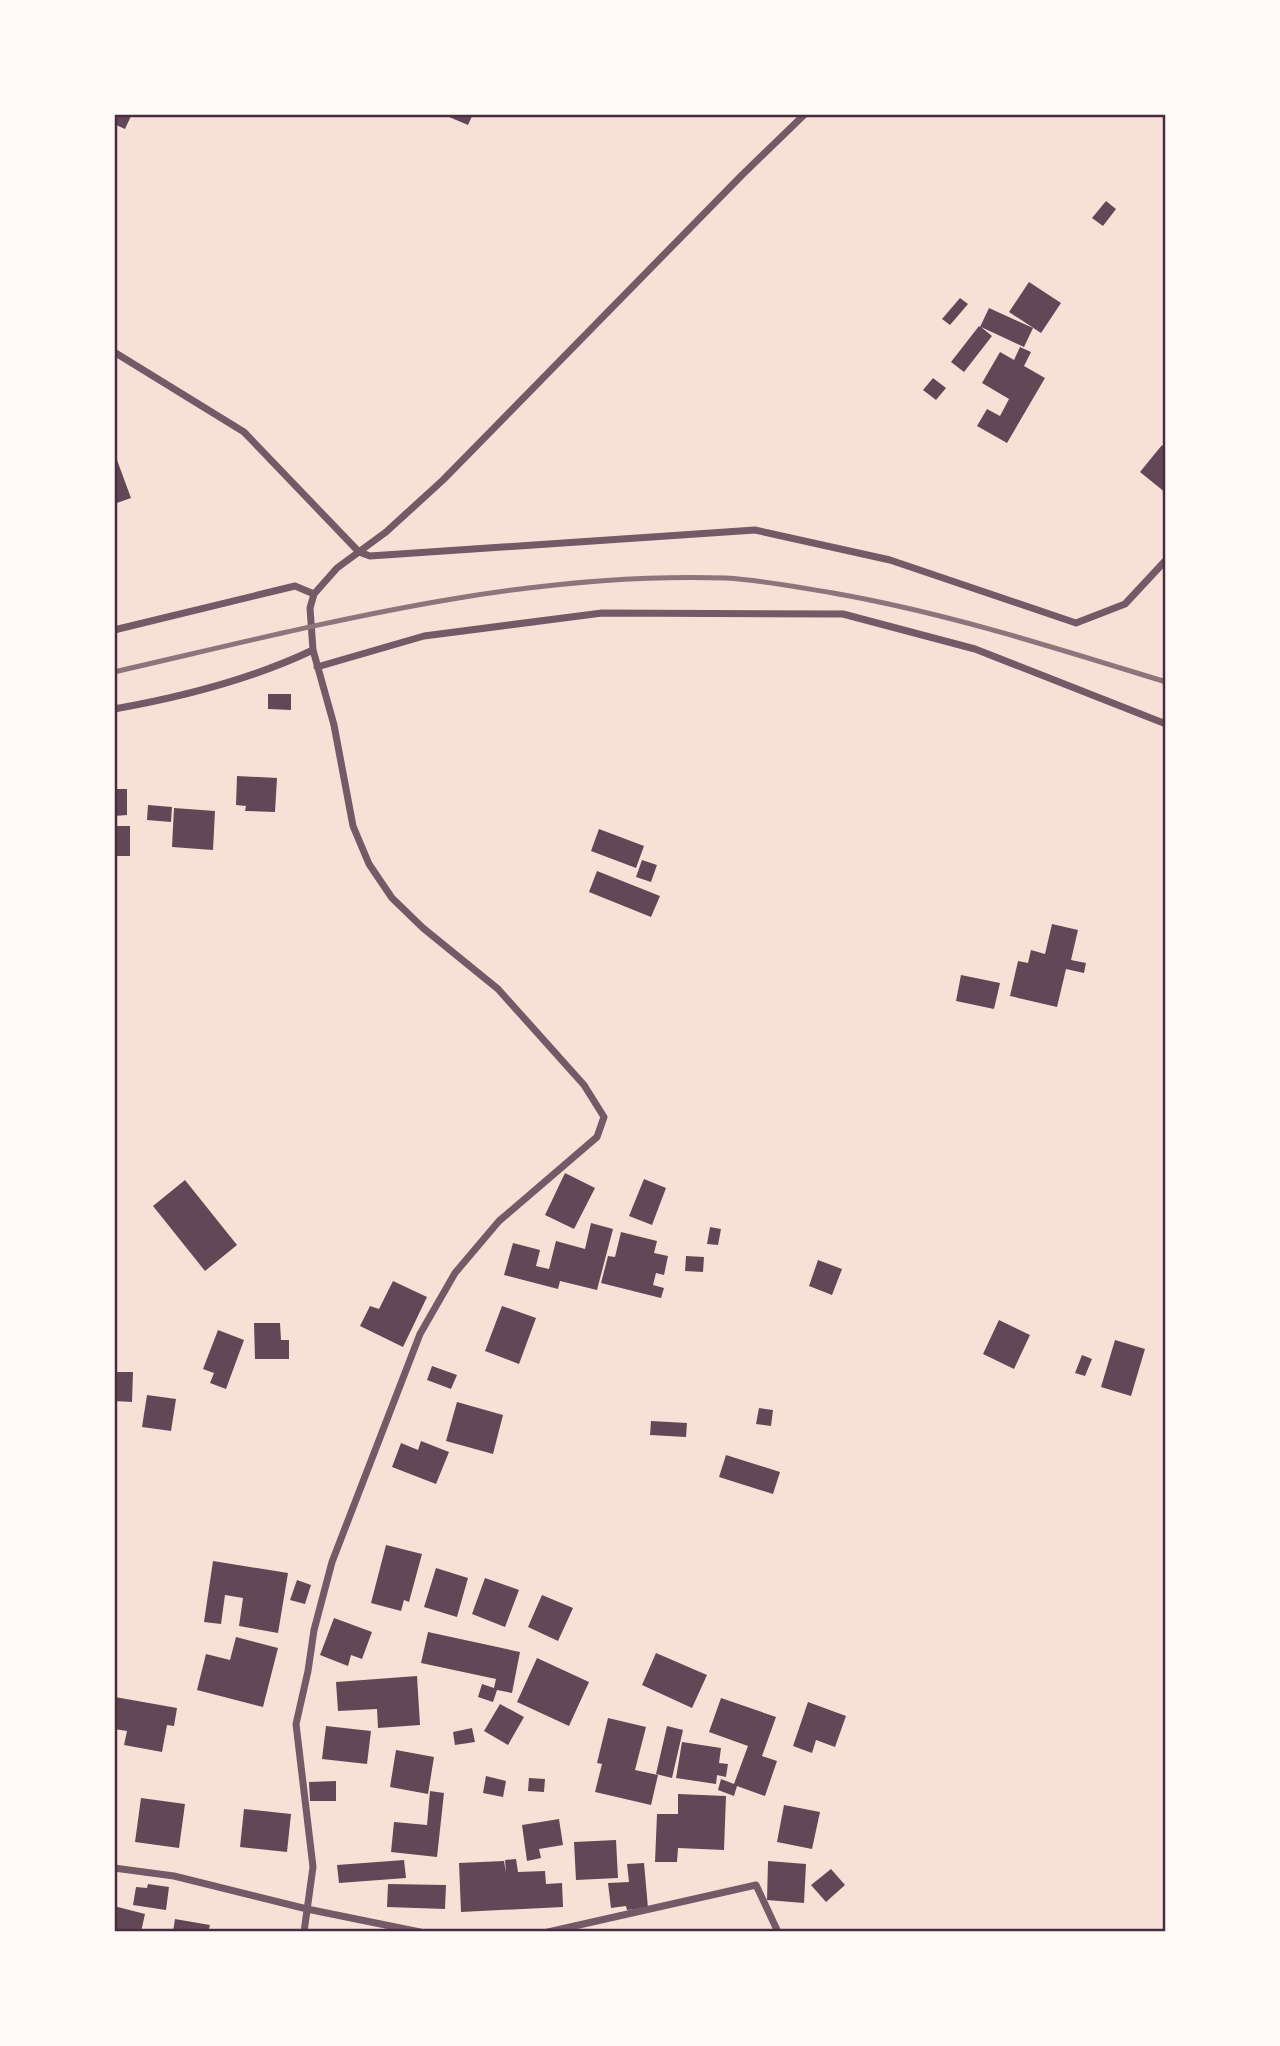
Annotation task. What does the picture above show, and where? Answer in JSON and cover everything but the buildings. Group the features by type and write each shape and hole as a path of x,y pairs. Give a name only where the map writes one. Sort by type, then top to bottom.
{"street":[{"path":"304,1932 313,1867 296,1724 314,1630 332,1562 421,1334 455,1273 499,1221 597,1137 604,1117 584,1085 498,989 423,929 393,898 369,864 353,826 334,725 313,650 310,608 314,594 337,568 386,532 443,480 805,114"},
{"path":"114,352 244,432 359,552 370,556 755,530 890,560 1076,623 1125,604 1166,560"},
{"path":"114,630 295,586 314,594"},
{"path":"317,667 424,636 602,613 843,614 975,649 1166,724"},
{"path":"114,709 207,689 286,663 313,650"},
{"path":"114,1868 174,1876 307,1909 420,1932"},
{"path":"548,1932 756,1885 778,1932"}],"railway":[{"path":"114,672 341,620 494,593 570,583 648,578 726,578 806,588 876,601 1001,632 1166,682"}]}
